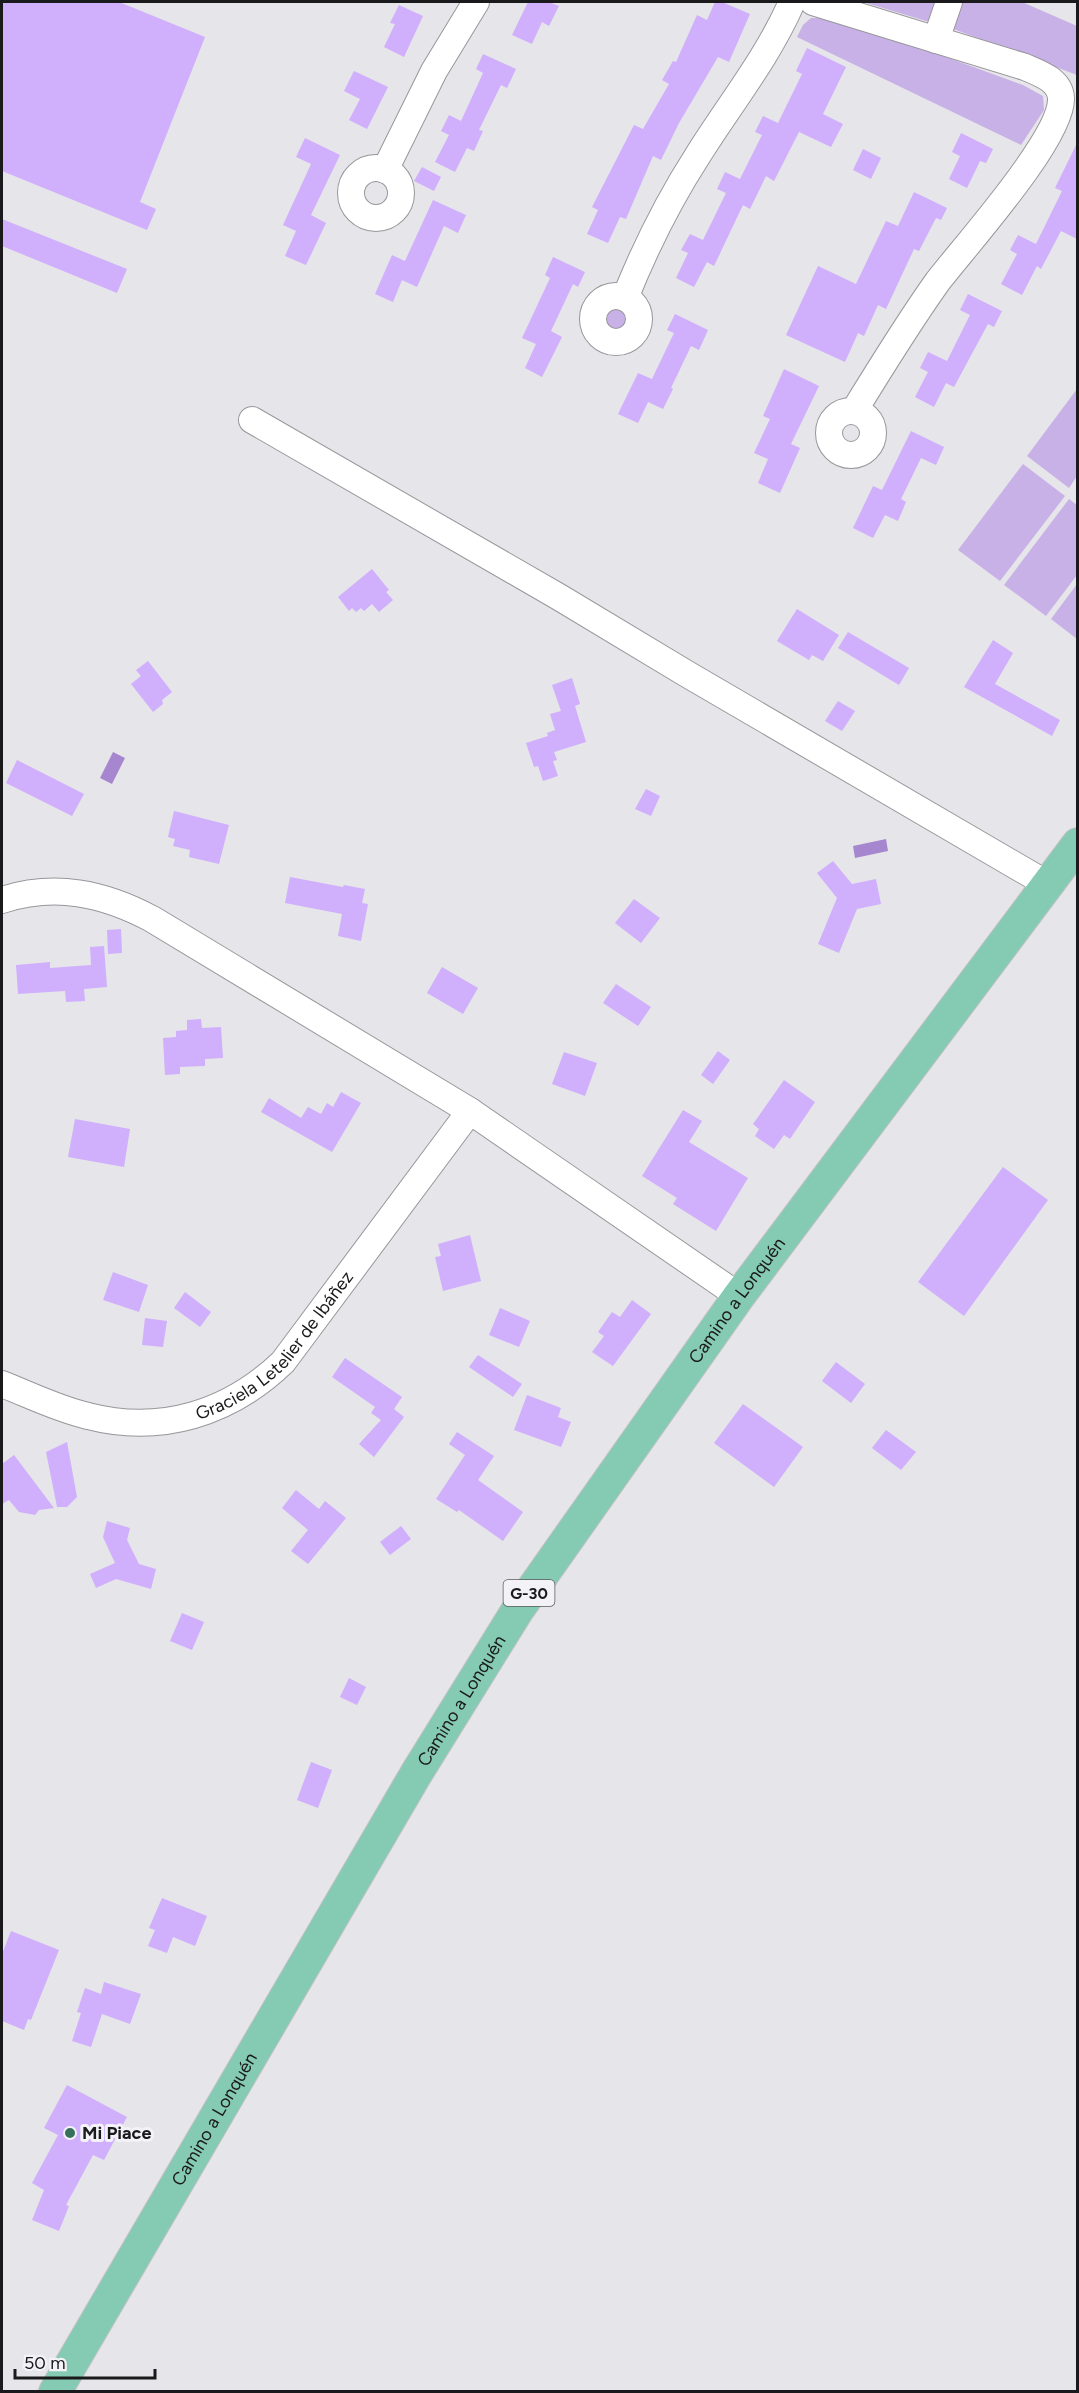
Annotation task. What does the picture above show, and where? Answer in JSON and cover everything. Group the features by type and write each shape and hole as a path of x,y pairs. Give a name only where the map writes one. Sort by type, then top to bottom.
{"main road":[{"name":"Camino a Lonquén","path":"55,2391 416,1774 505,1630 739,1296 1077,844"}],"street":[{"path":"385,170 434,71 476,2"},
{"path":"625,298 651,237 674,194 769,47 792,2"},
{"path":"813,2 1009,62 1046,77 1060,92 1060,110 1036,153 910,320 854,411"},
{"path":"936,40 948,2"},
{"path":"252,420 549,591 1047,884"},
{"path":"2,900 29,892 64,890 102,897 152,919 470,1111 739,1296"},
{"name":"Graciela Letelier de Ibáñez","path":"2,1384 71,1412 132,1423 157,1424 178,1420 238,1398 284,1362 470,1111"}],"shaded area":[{"path":"863,2 1022,2 1077,26 1077,75 956,30"},
{"path":"811,18 820,18 935,53 1023,85 1043,96 1044,110 1021,145 797,37 803,25"},
{"path":"615,308 623,312 627,320 623,328 615,332 607,328 603,320 607,312"},
{"path":"1077,389 1077,476 1069,488 1027,456"},
{"path":"1023,464 1065,496 1000,581 958,550"},
{"path":"1069,499 1077,505 1077,575 1046,616 1004,585"},
{"path":"1077,584 1077,639 1051,619"},
{"path":"113,752 125,758 112,784 100,778"},
{"path":"886,839 888,851 855,858 853,846"}],"building":[{"path":"2,2 119,2 205,37 140,202 156,209 147,230 2,171"},
{"path":"528,2 549,2 559,6 549,26 542,22 532,44 512,35"},
{"path":"715,2 722,2 750,14 729,62 718,57 679,123 661,160 653,156 626,219 620,217 608,243 587,234 598,210 592,207 634,125 643,129 669,84 662,80 673,61 676,62 697,15 707,20"},
{"path":"399,5 423,16 404,57 384,47 395,24 390,23"},
{"path":"807,48 846,67 823,114 843,124 831,147 799,132 774,181 766,176 750,209 743,205 714,266 707,262 694,287 676,278 688,253 681,250 690,234 703,240 726,193 717,189 725,172 740,179 762,135 755,132 763,116 778,123 802,74 796,71"},
{"path":"483,54 516,69 507,88 501,85 479,130 483,131 474,151 467,148 455,172 435,162 449,135 441,131 449,115 461,121 483,73 476,69"},
{"path":"354,71 388,87 367,129 349,120 360,99 344,91"},
{"path":"961,133 993,149 986,163 980,161 967,188 949,179 960,156 952,152"},
{"path":"305,138 340,155 311,215 326,223 306,265 285,256 296,231 283,225 311,164 296,157"},
{"path":"1077,143 1077,239 1061,231 1041,269 1037,266 1022,295 1001,284 1017,254 1010,250 1018,235 1036,244 1062,191 1055,188"},
{"path":"863,149 881,158 871,179 853,170"},
{"path":"422,167 441,177 434,191 414,181"},
{"path":"914,192 947,208 941,220 936,218 919,251 914,249 886,309 878,305 864,336 858,333 845,362 786,335 818,266 856,284 886,221 898,226"},
{"path":"433,200 466,215 458,233 444,226 417,287 402,280 393,302 375,294 392,255 405,261"},
{"path":"2,219 127,269 117,293 2,246"},
{"path":"553,257 585,272 578,287 573,284 551,331 562,337 542,377 525,368 536,344 522,338 550,278 545,275"},
{"path":"968,294 1002,311 994,327 988,324 954,387 946,383 934,407 915,397 928,372 920,368 928,352 947,361 970,315 960,310"},
{"path":"675,314 708,330 699,350 691,346 663,409 648,402 638,423 618,414 638,373 652,379 674,333 667,330"},
{"path":"784,369 819,386 791,444 800,448 780,493 758,483 768,459 754,453 770,419 763,416"},
{"path":"911,431 944,447 936,465 921,458 901,499 906,502 898,521 885,515 873,538 853,528 873,486 882,490"},
{"path":"372,569 389,590 386,592 393,600 379,612 372,604 364,611 361,608 356,612 352,608 349,611 338,597"},
{"path":"797,609 839,635 823,661 812,655 809,660 777,641"},
{"path":"848,632 909,668 899,685 838,648"},
{"path":"993,640 1013,653 995,684 1060,720 1052,736 964,687"},
{"path":"148,661 172,692 153,712 131,684 141,676 136,670"},
{"path":"572,678 580,704 575,706 586,742 554,752 557,760 553,761 558,776 543,781 538,766 534,767 526,743 548,736 547,733 555,730 550,714 561,711 552,685"},
{"path":"838,701 855,711 842,731 825,721"},
{"path":"17,760 84,794 72,816 6,783"},
{"path":"646,789 660,796 651,816 635,809"},
{"path":"174,811 229,825 219,864 189,857 190,850 173,846 175,839 168,837"},
{"path":"833,861 852,884 876,879 881,904 857,909 839,953 818,944 837,898 817,873"},
{"path":"290,877 365,889 362,903 368,904 361,941 338,936 342,914 285,903"},
{"path":"634,899 660,918 641,943 615,923"},
{"path":"121,929 122,953 108,954 107,930"},
{"path":"104,946 107,987 84,989 85,1001 66,1002 65,991 18,994 16,965 50,962 50,968 91,965 90,947"},
{"path":"442,967 478,988 463,1014 427,993"},
{"path":"616,984 651,1007 638,1026 603,1003"},
{"path":"201,1019 202,1028 221,1027 223,1058 205,1059 205,1066 180,1067 180,1074 165,1075 163,1038 176,1037 176,1031 187,1030 187,1020"},
{"path":"718,1051 730,1060 713,1084 701,1075"},
{"path":"564,1052 597,1063 585,1096 552,1084"},
{"path":"784,1080 815,1102 790,1139 784,1135 774,1149 755,1136 759,1129 753,1124"},
{"path":"341,1092 361,1103 332,1152 261,1112 269,1098 301,1118 308,1107 321,1114 327,1103 333,1107"},
{"path":"683,1110 702,1121 689,1142 748,1178 716,1231 673,1204 677,1198 642,1176"},
{"path":"75,1119 130,1129 124,1167 68,1157"},
{"path":"1003,1167 1048,1200 964,1316 918,1282"},
{"path":"470,1235 481,1281 443,1291 435,1257 441,1256 438,1244"},
{"path":"113,1272 148,1285 139,1312 103,1300"},
{"path":"185,1292 211,1312 200,1327 174,1308"},
{"path":"632,1300 651,1314 613,1366 592,1352 604,1336 598,1332 612,1312 620,1317"},
{"path":"500,1308 530,1321 519,1347 489,1335"},
{"path":"145,1318 167,1321 163,1347 142,1345"},
{"path":"478,1355 522,1384 513,1397 469,1367"},
{"path":"345,1358 402,1397 394,1409 404,1417 374,1457 359,1444 381,1420 371,1413 375,1407 332,1377"},
{"path":"836,1362 865,1384 851,1403 822,1381"},
{"path":"527,1395 561,1408 558,1417 571,1422 561,1447 514,1430"},
{"path":"743,1404 803,1447 774,1487 714,1443"},
{"path":"886,1430 916,1452 901,1470 872,1448"},
{"path":"457,1432 494,1456 478,1480 523,1512 503,1541 459,1510 457,1512 436,1499 465,1455 449,1444"},
{"path":"67,1442 77,1497 67,1507 57,1507 46,1452"},
{"path":"14,1455 54,1508 39,1510 35,1515 19,1512 9,1500 2,1504 2,1464"},
{"path":"296,1490 319,1509 325,1501 346,1518 308,1564 291,1551 308,1530 282,1508"},
{"path":"107,1521 130,1528 127,1540 139,1564 156,1569 151,1589 116,1579 96,1588 90,1574 115,1563 103,1537"},
{"path":"401,1526 411,1539 390,1555 380,1542"},
{"path":"182,1613 204,1622 192,1650 170,1641"},
{"path":"349,1678 366,1687 357,1705 340,1697"},
{"path":"311,1762 332,1770 318,1808 297,1800"},
{"path":"162,1898 207,1916 195,1946 173,1937 167,1953 148,1946 155,1930 149,1928"},
{"path":"11,1931 59,1950 31,2020 28,2019 24,2030 2,2021 2,1954"},
{"path":"104,1982 141,1994 130,2024 102,2014 91,2047 72,2041 81,2013 77,2012 85,1988 101,1994"},
{"path":"67,2085 127,2117 104,2160 93,2155 66,2205 69,2206 59,2231 32,2220 44,2190 32,2183 58,2135 44,2128"}],"place":[{"name":"Mi Piace","path":"70,2133"}]}
